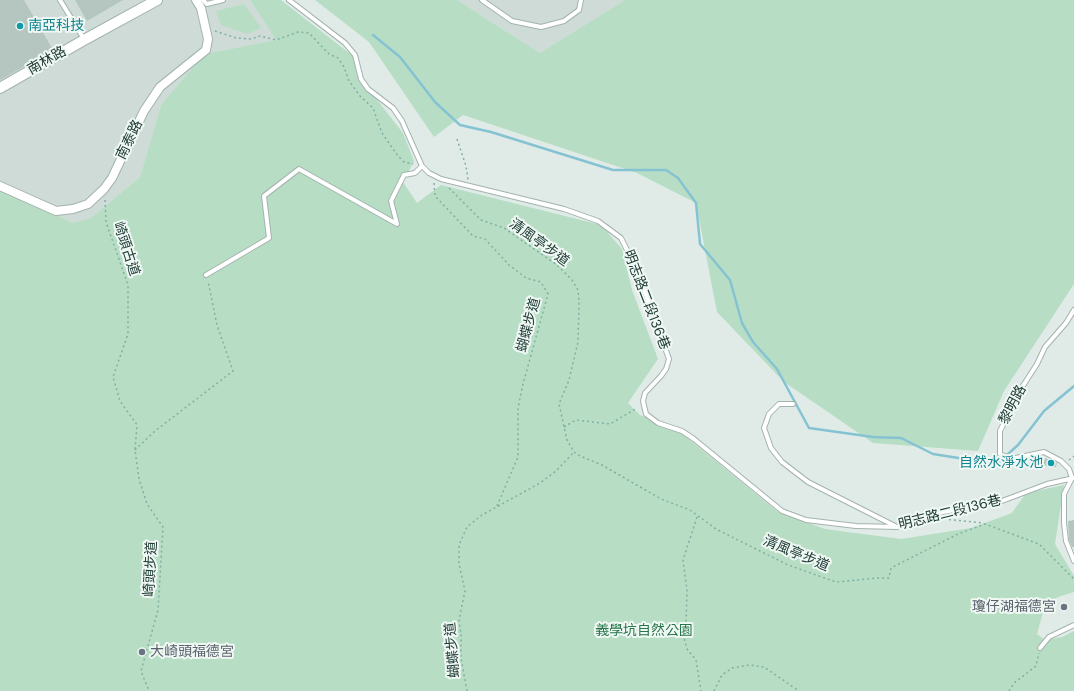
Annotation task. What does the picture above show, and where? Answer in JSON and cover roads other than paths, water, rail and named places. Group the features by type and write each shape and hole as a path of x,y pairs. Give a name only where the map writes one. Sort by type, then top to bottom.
{"street":[{"name":"南林路","path":"0,88 157,0"},
{"name":"南泰路","path":"0,186 56,211 73,209 88,204 104,189 112,178 144,111 160,87 206,50 208,39 206,29 201,8 196,0"}],"lane":[{"path":"60,0 84,40"},
{"path":"203,0 207,4 223,0"},
{"name":"明志路二段136巷","path":"289,0 346,43 355,55 362,79 368,89 393,108 402,121 421,167 441,179 564,209 591,218 598,221 621,238 637,270 669,359 666,369 645,393 644,405 646,414 658,422 682,431 694,439 782,511 806,520 856,526 897,527 943,512 1002,501 1047,484 1073,478"},
{"path":"482,0 512,21 541,27 564,21 579,10 581,0"},
{"path":"206,275 269,238 264,196 299,169 397,224 391,201 404,175 415,173 421,167"},
{"name":"黎明路","path":"1073,478 1069,469 1061,461 1044,452 1011,459 1000,454 1000,431 1019,392 1037,364 1045,347 1066,323 1074,310"},
{"path":"793,404 779,404 770,414 764,428 771,448 782,462 808,482 897,527"},
{"path":"1073,478 1064,494 1064,523 1066,541 1074,561"},
{"path":"1040,648 1049,637 1074,625"}],"waterway":[{"path":"373,35 400,57 435,102 460,125 491,132 613,170 666,170 678,178 696,203 700,244 730,280 742,323 753,342 777,369 809,428 873,437 901,438 933,454 997,464 1018,445 1044,411 1074,386"}],"place":[{"name":"南亞科技","path":"20,26"},
{"name":"自然水淨水池","path":"1051,463"},
{"name":"瓊仔湖福德宮","path":"1064,607"},
{"name":"大崎頭福德宮","path":"142,652"}],"park label":[{"name":"義學坑自然公園","path":"644,631"}]}
